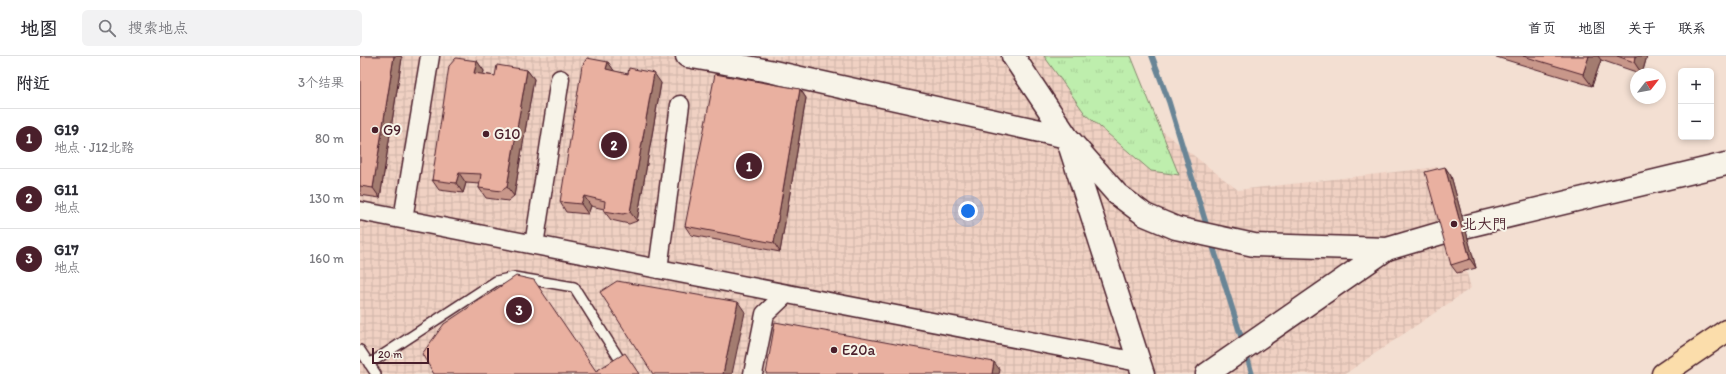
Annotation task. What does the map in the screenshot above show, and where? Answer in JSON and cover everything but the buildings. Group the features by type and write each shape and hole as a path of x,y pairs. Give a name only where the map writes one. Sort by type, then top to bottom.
{"highway":[{"path":"1663,374 1726,331"}],"street":[{"path":"403,219 430,56"},
{"path":"687,56 771,63 1067,137"},
{"path":"1013,56 1067,137 1117,194 1145,215 1176,228 1254,245 1387,249 1455,229 1726,164"},
{"path":"534,245 560,78"},
{"path":"658,269 680,105"},
{"path":"360,211 786,294 1140,368 1067,137"},
{"path":"1207,374 1387,249"},
{"path":"752,374 765,314 786,294"}],"lane":[{"path":"369,364 496,281 514,277 574,287 620,360"},
{"path":"360,350 376,374"}],"shaded area":[{"path":"360,56 1078,56 1090,75 1238,190 1438,167 1471,288 1345,374 360,374"}],"green space":[{"path":"1044,56 1131,56 1179,175 1151,171 1086,115"}],"waterway":[{"path":"1152,56 1169,102 1208,230"},
{"path":"1211,240 1243,343"},
{"path":"1246,353 1252,374"}],"place":[{"name":"G9","path":"375,130"},
{"name":"G10","path":"486,134"},
{"name":"G11","path":"614,145"},
{"name":"G19","path":"749,166"},
{"name":"北大門","path":"1454,224"},
{"name":"G17","path":"519,310"},
{"name":"E20a","path":"834,350"}]}
